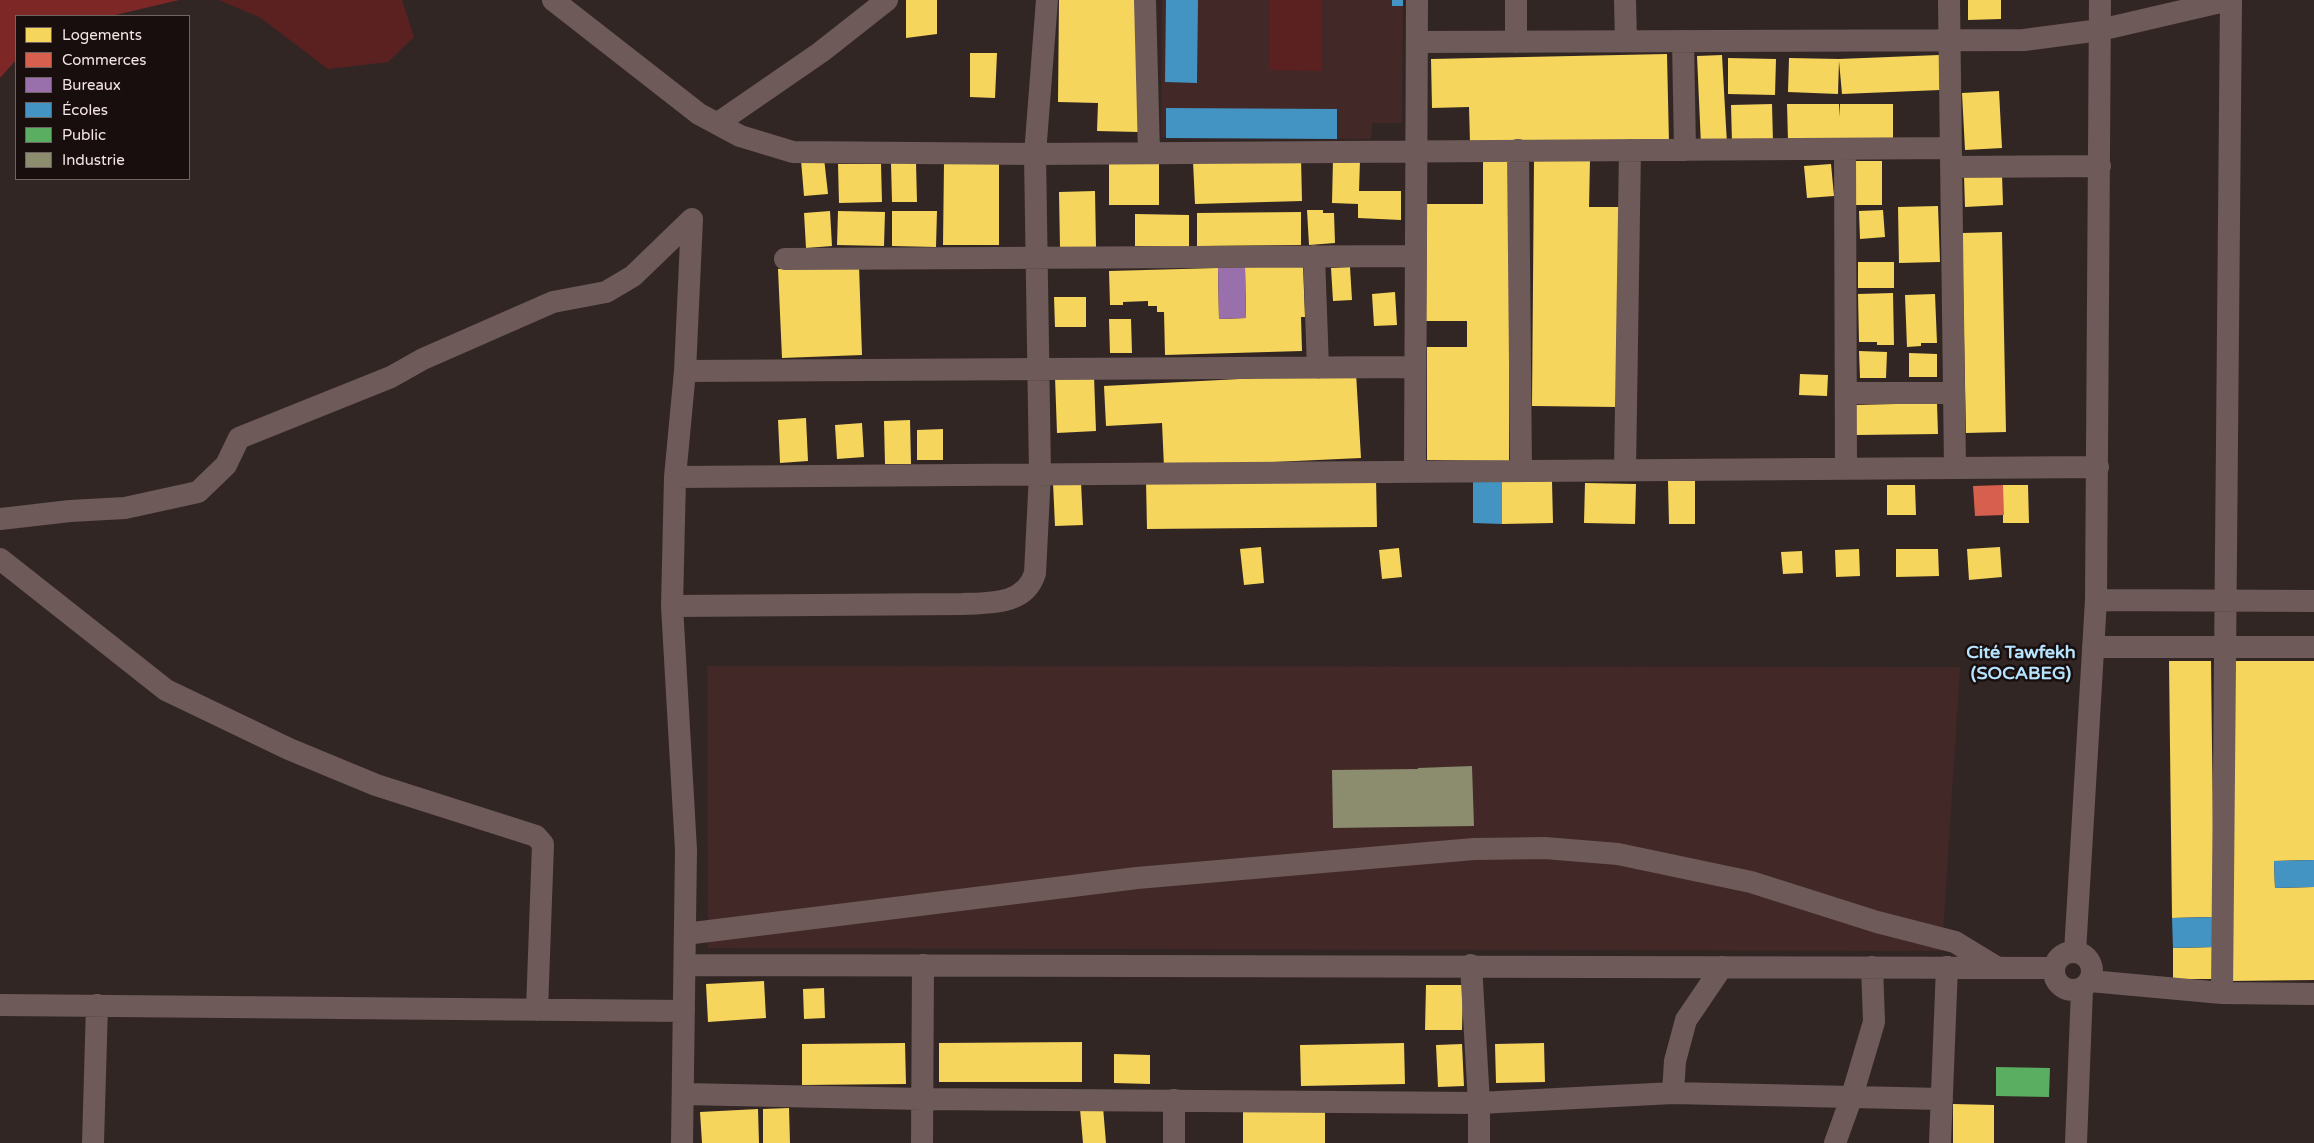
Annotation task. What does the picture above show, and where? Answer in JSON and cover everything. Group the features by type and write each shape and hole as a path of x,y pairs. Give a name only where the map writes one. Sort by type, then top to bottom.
{"street":[{"path":"553,0 699,114 740,136 793,152 1035,154 1416,150 1845,150 2100,166"},
{"path":"718,123 821,52 887,0"},
{"path":"672,606 962,604 1002,602 1019,595 1032,583 1036,573 1040,474 1035,154 1046,0"},
{"path":"1145,0 1148,153"},
{"path":"1415,472 1417,0"},
{"path":"1516,0 1516,42"},
{"path":"1625,0 1626,41"},
{"path":"1949,0 1955,468"},
{"path":"2075,952 2096,600 2100,0"},
{"path":"1416,42 2024,40 2100,30 2230,0 2222,993"},
{"path":"1683,41 1685,150"},
{"path":"1518,150 1521,471"},
{"path":"1625,470 1630,150"},
{"path":"1845,150 1846,469"},
{"path":"0,519 70,511 125,508 198,492 226,465 239,438 391,377 423,359 553,302 606,292 633,276 692,219 685,371 675,477 672,606 686,850 682,1143"},
{"path":"1314,256 1318,368"},
{"path":"785,259 1416,256"},
{"path":"685,371 1415,368"},
{"path":"1846,393 1954,393"},
{"path":"675,477 2098,467"},
{"path":"0,559 166,690 289,749 376,785 536,836 542,844 537,1010"},
{"path":"2096,600 2314,601"},
{"path":"2093,647 2314,647"},
{"path":"685,934 1137,878 1474,849 1545,848 1618,854 1751,882 1877,922 1955,942 1997,968"},
{"path":"2076,1143 2086,985 2092,972 2090,962 2084,955 2075,952 2065,953 2058,959 2054,968 2054,977 2061,986 2071,991 2086,985 2222,993 2314,994"},
{"path":"685,965 1471,965 2054,968"},
{"path":"922,1143 923,965"},
{"path":"1471,965 1479,1103 1479,1143"},
{"path":"1673,1093 1674,1061 1686,1020 1722,967"},
{"path":"1835,1143 1852,1096 1874,1022 1872,967"},
{"path":"1940,1143 1947,967"},
{"path":"0,1004 684,1011"},
{"path":"93,1143 97,1006"},
{"path":"683,1094 922,1099 1479,1103 1673,1093 1942,1099"},
{"path":"1174,1100 1174,1143"}],"shaded area":[{"path":"0,0 179,0 115,15 15,15 15,61 0,78"},
{"path":"219,0 402,0 414,37 388,62 328,69 261,18"},
{"path":"1162,0 1403,0 1402,123 1372,123 1371,139 1161,137"},
{"path":"1269,0 1322,0 1322,71 1269,70"},
{"path":"707,666 1960,667 1942,951 708,948"}],"building: Logements":[{"path":"906,0 937,0 937,34 906,38"},
{"path":"1059,0 1139,0 1138,132 1097,131 1098,103 1058,102"},
{"path":"1968,0 2001,0 2001,19 1968,20"},
{"path":"970,53 997,53 995,98 970,97"},
{"path":"1667,54 1669,143 1470,143 1469,107 1432,108 1431,59"},
{"path":"1722,55 1727,144 1701,145 1697,56"},
{"path":"1939,55 1940,90 1842,94 1839,61 1838,94 1788,92 1789,58 1839,59"},
{"path":"1728,58 1776,59 1775,95 1728,94"},
{"path":"1999,91 2002,148 1965,150 1962,93"},
{"path":"1772,104 1773,142 1732,143 1731,105"},
{"path":"1787,104 1839,104 1840,117 1840,104 1893,104 1893,141 1788,141"},
{"path":"824,158 828,194 804,196 801,160"},
{"path":"1301,158 1302,201 1195,204 1193,161"},
{"path":"1483,158 1510,158 1509,461 1427,460 1427,347 1467,347 1467,321 1426,321 1427,204 1483,204"},
{"path":"1333,159 1360,160 1359,191 1401,191 1401,220 1358,218 1358,204 1332,203"},
{"path":"1534,159 1590,160 1589,207 1619,207 1617,407 1532,406"},
{"path":"1109,160 1159,160 1159,205 1109,205"},
{"path":"1855,161 1882,161 1882,205 1856,205"},
{"path":"916,162 917,202 892,202 891,163"},
{"path":"944,163 999,164 999,245 943,245"},
{"path":"838,164 881,164 882,202 839,203"},
{"path":"1831,164 1834,196 1807,198 1804,166"},
{"path":"2002,174 2003,205 1965,207 1964,176"},
{"path":"1095,191 1096,247 1060,247 1059,192"},
{"path":"1938,206 1940,262 1899,263 1898,207"},
{"path":"1307,210 1323,210 1323,213 1334,213 1335,243 1309,245"},
{"path":"1883,210 1885,237 1860,239 1859,211"},
{"path":"830,211 832,246 806,248 804,213"},
{"path":"838,211 885,212 884,246 837,245"},
{"path":"892,211 937,211 936,247 892,246"},
{"path":"1301,212 1301,245 1197,246 1197,213"},
{"path":"1135,214 1189,215 1189,247 1135,246"},
{"path":"2002,232 2006,432 1966,433 1962,233"},
{"path":"1858,262 1894,262 1894,288 1858,288"},
{"path":"859,266 862,355 782,358 778,269"},
{"path":"1303,266 1305,317 1301,317 1302,351 1165,355 1164,312 1157,312 1157,306 1148,306 1148,301 1123,302 1123,305 1110,305 1109,271 1218,268 1219,319 1246,318 1245,267"},
{"path":"1350,267 1352,300 1333,301 1331,268"},
{"path":"1395,292 1397,325 1374,326 1372,294"},
{"path":"1893,293 1894,345 1877,345 1877,342 1859,342 1858,294"},
{"path":"1935,294 1937,343 1921,343 1921,346 1907,347 1905,295"},
{"path":"1054,297 1086,297 1086,327 1055,327"},
{"path":"1109,319 1131,319 1132,353 1110,353"},
{"path":"1859,351 1887,352 1886,378 1860,378"},
{"path":"1909,353 1937,354 1937,377 1909,377"},
{"path":"1356,373 1361,458 1164,467 1162,423 1106,426 1104,386"},
{"path":"1800,374 1828,375 1827,396 1799,395"},
{"path":"1094,376 1096,431 1057,433 1055,377"},
{"path":"1937,403 1938,434 1856,435 1855,405"},
{"path":"806,418 808,461 780,463 778,420"},
{"path":"910,420 911,464 885,464 884,421"},
{"path":"862,423 864,457 837,459 835,425"},
{"path":"943,429 943,460 917,460 917,430"},
{"path":"1376,479 1377,527 1147,529 1146,481"},
{"path":"1552,481 1553,523 1502,524 1501,482"},
{"path":"1668,481 1695,481 1695,524 1669,524"},
{"path":"1081,482 1083,525 1055,526 1053,483"},
{"path":"1585,483 1636,484 1635,524 1584,523"},
{"path":"1887,485 1915,485 1916,515 1887,515"},
{"path":"2003,485 2028,485 2029,523 2003,523"},
{"path":"1261,547 1264,583 1244,585 1240,549"},
{"path":"2000,547 2002,577 1969,580 1967,549"},
{"path":"1399,548 1402,577 1382,579 1379,550"},
{"path":"1859,549 1860,576 1836,577 1835,550"},
{"path":"1896,549 1938,549 1939,576 1896,577"},
{"path":"1802,551 1803,573 1783,574 1781,552"},
{"path":"2169,661 2211,661 2214,917 2172,918"},
{"path":"2234,661 2314,661 2314,860 2274,861 2275,888 2314,887 2314,980 2229,981"},
{"path":"2215,947 2215,979 2173,979 2173,948"},
{"path":"764,981 766,1018 708,1022 706,984"},
{"path":"1426,985 1463,985 1462,1030 1425,1030"},
{"path":"824,988 825,1018 804,1019 803,989"},
{"path":"1082,1042 1082,1082 939,1082 939,1043"},
{"path":"905,1043 906,1084 802,1085 802,1044"},
{"path":"1404,1043 1405,1084 1301,1086 1300,1045"},
{"path":"1544,1043 1545,1082 1496,1083 1495,1044"},
{"path":"1462,1044 1464,1086 1438,1087 1436,1045"},
{"path":"1114,1054 1150,1055 1150,1084 1114,1083"},
{"path":"1953,1104 1994,1105 1994,1143 1953,1143"},
{"path":"1103,1107 1106,1143 1083,1143 1080,1109"},
{"path":"789,1108 790,1143 763,1143 763,1109"},
{"path":"758,1109 759,1143 702,1143 700,1112"},
{"path":"1243,1111 1325,1112 1325,1143 1243,1143"}],"building: Commerces":[{"path":"2003,485 2004,515 1975,516 1973,486"}],"building: Bureaux":[{"path":"1245,267 1246,318 1219,319 1218,268"}],"building: Écoles":[{"path":"1166,0 1198,0 1197,83 1165,82"},
{"path":"1392,0 1403,0 1403,6 1392,6"},
{"path":"1166,108 1337,109 1337,139 1166,138"},
{"path":"1473,481 1502,482 1502,524 1473,523"},
{"path":"2314,860 2314,887 2275,888 2274,861"},
{"path":"2214,917 2215,947 2173,948 2172,918"}],"building: Public":[{"path":"1996,1067 2050,1068 2049,1097 1996,1096"}],"building: Industrie":[{"path":"1472,766 1474,826 1333,828 1332,770"}],"district":[{"name":"Cité Tawfekh (SOCABEG)","path":"2021,663"}]}
